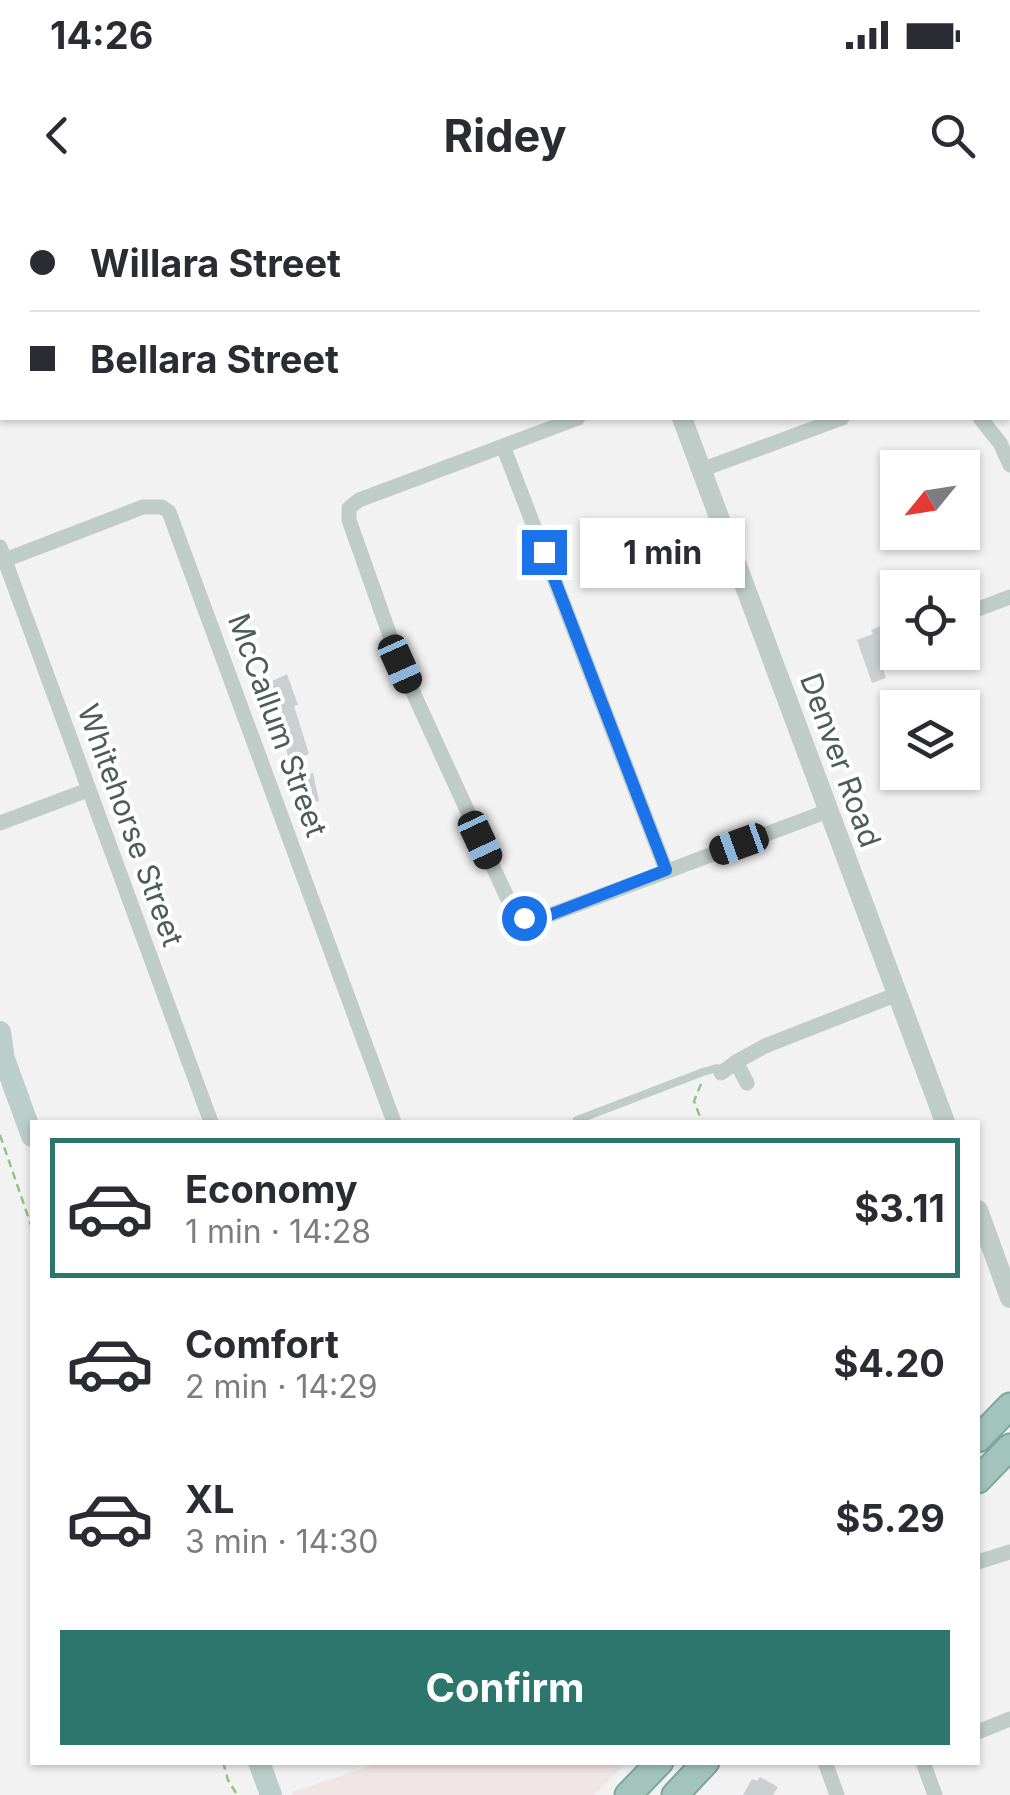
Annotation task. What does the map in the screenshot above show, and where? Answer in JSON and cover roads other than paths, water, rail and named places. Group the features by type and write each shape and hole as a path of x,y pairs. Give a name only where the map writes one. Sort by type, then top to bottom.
{"highway":[{"path":"980,1437 1010,1406"},
{"path":"980,1478 1010,1447"},
{"path":"628,1795 657,1765"},
{"path":"675,1795 703,1765"}],"main road":[{"path":"0,1032 4,1068 30,1131"},
{"path":"260,1765 271,1795"}],"street":[{"path":"573,420 359,500 349,508 349,520 400,664 512,908 524,918 539,919 828,811"},
{"name":"Denver Road","path":"683,420 944,1120"},
{"path":"702,470 837,420"},
{"path":"982,420 1010,464"},
{"path":"503,446 666,870"},
{"name":"McCallum Street","path":"2,553 143,508 162,507 170,512 393,1120"},
{"name":"Whitehorse Street","path":"2,553 209,1120"},
{"path":"980,608 1010,597"},
{"path":"0,823 88,790"},
{"path":"714,1072 765,1046 895,995"},
{"path":"736,1062 747,1083"},
{"path":"980,1216 1010,1298"},
{"path":"980,1561 1010,1552"},
{"path":"980,1731 1010,1720"},
{"path":"826,1765 837,1795"},
{"path":"925,1765 935,1795"}],"lane":[{"path":"577,1120 714,1072"}]}
